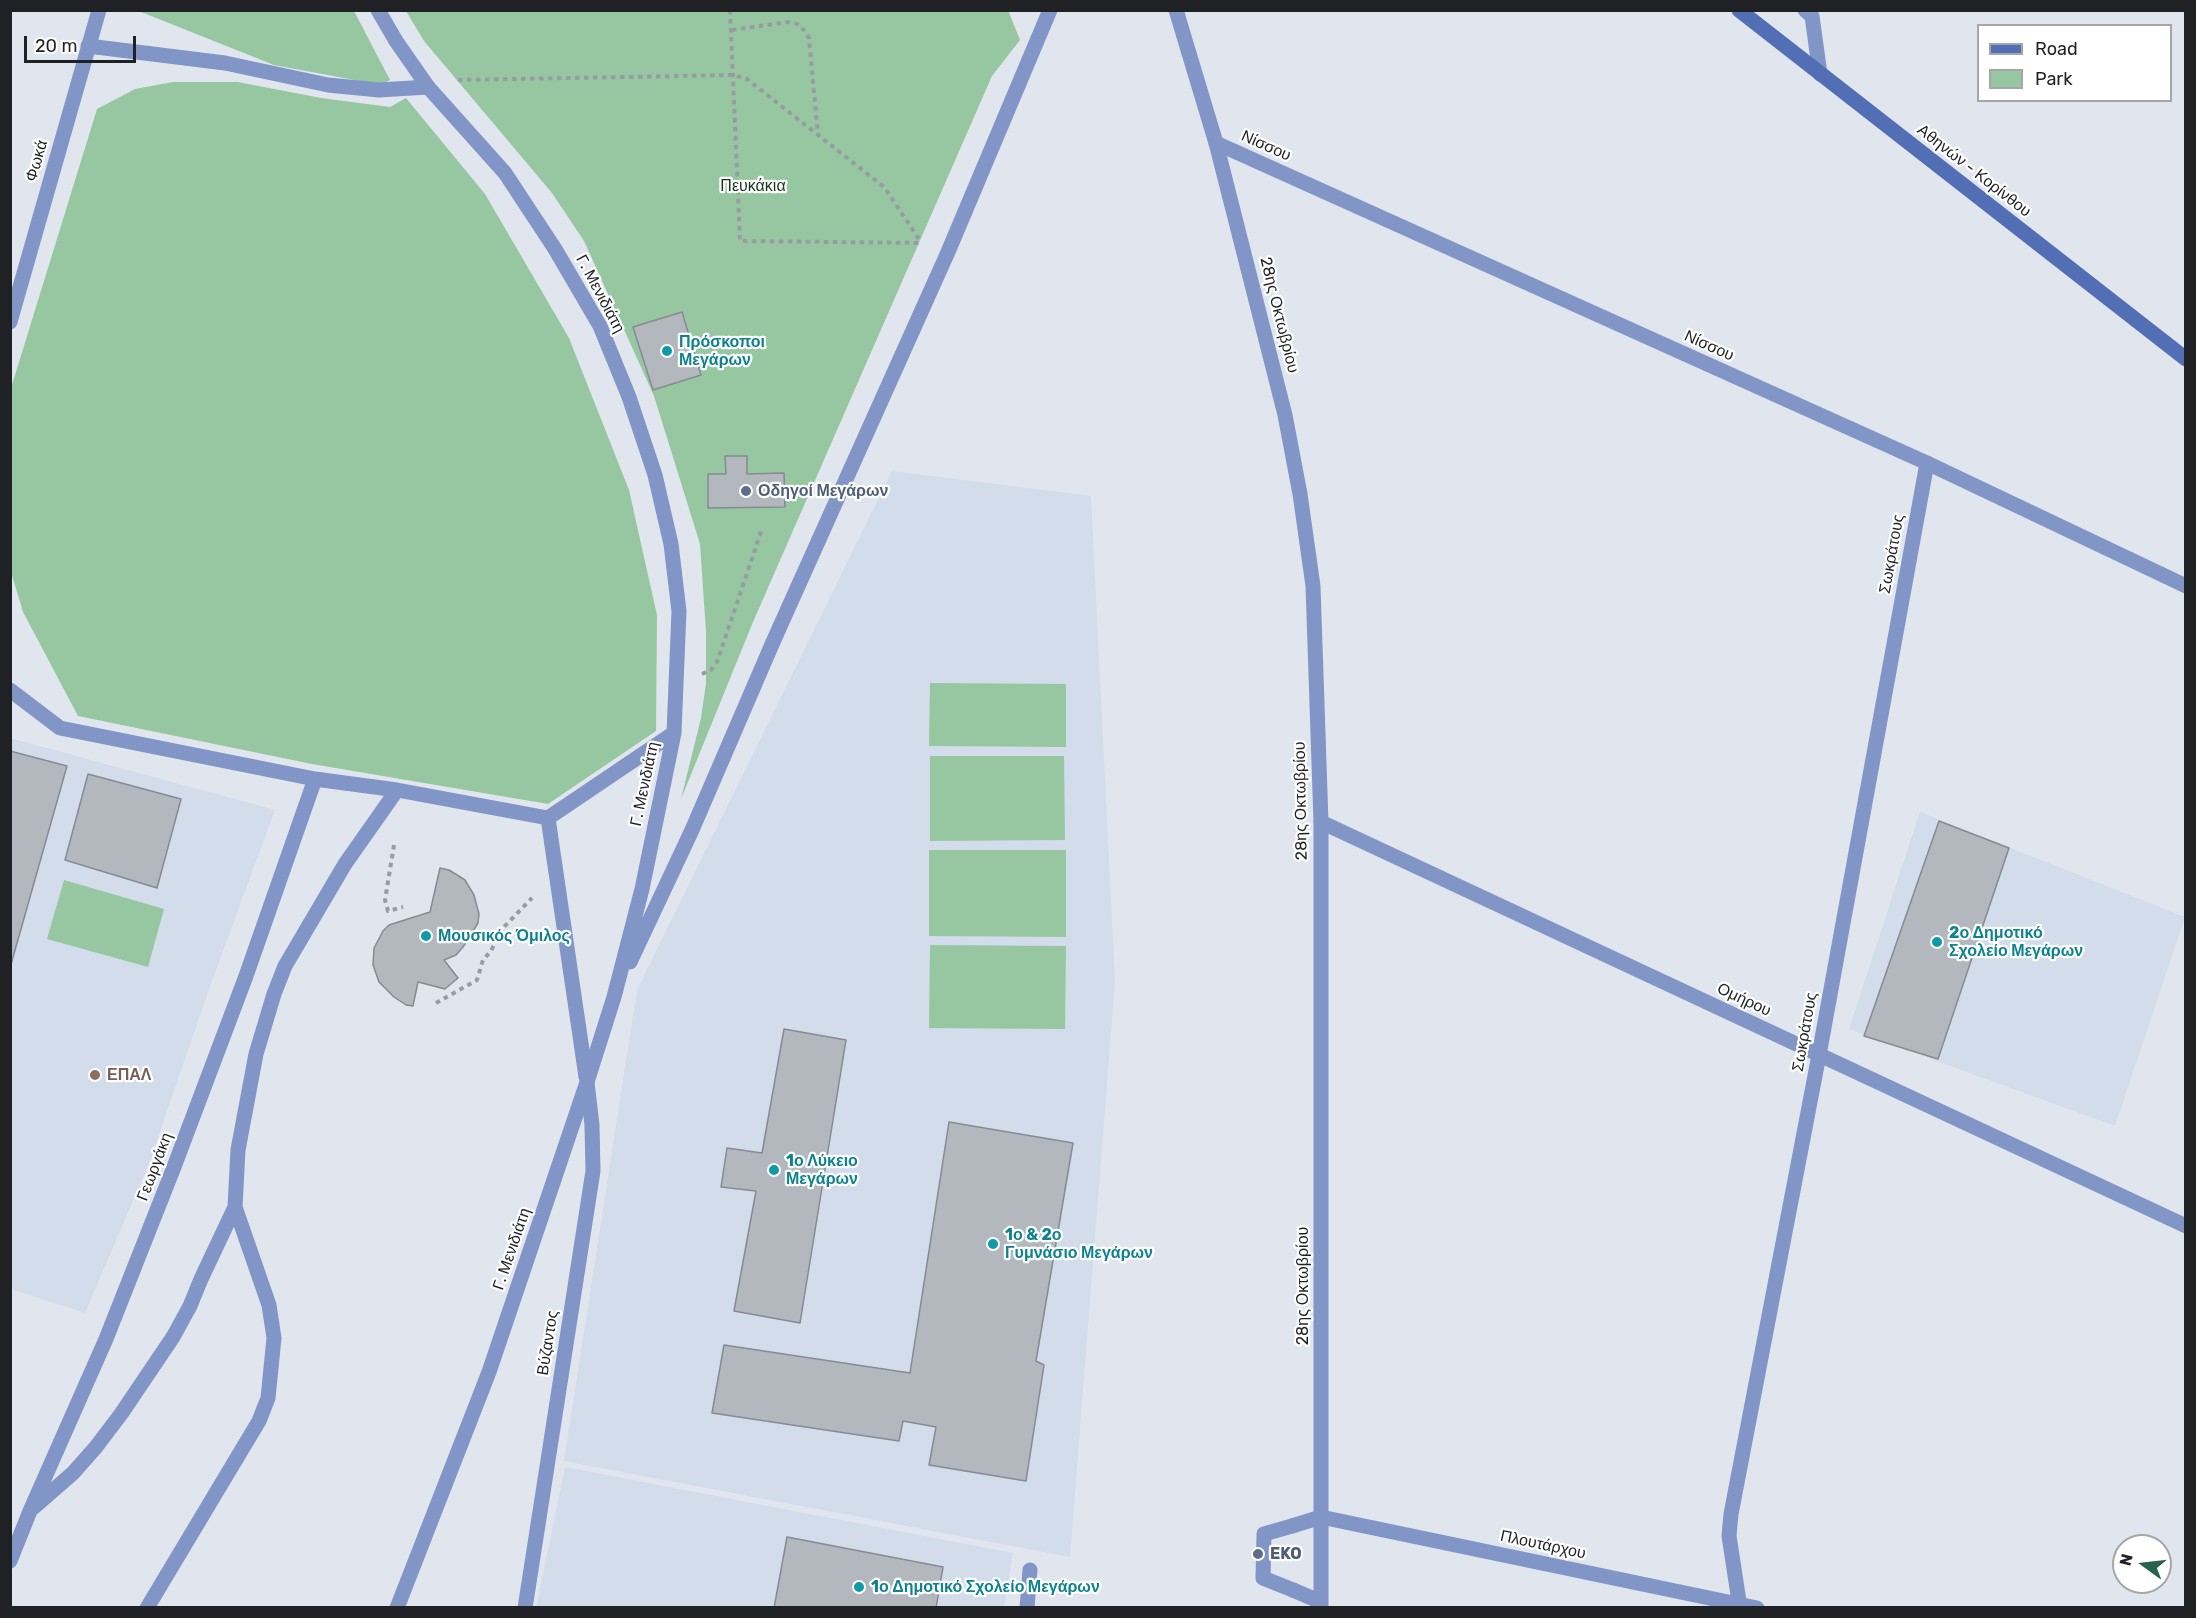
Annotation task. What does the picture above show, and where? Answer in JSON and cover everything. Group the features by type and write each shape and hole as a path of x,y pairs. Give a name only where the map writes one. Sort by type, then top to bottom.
{"main road":[{"name":"Αθηνών - Κορίνθου","path":"1739,10 2186,359"}],"street":[{"name":"Φωκά","path":"10,322 17,273 99,10"},
{"name":"Γ. Μενιδιάτη","path":"378,10 428,87 505,173 555,249 604,336 629,397 656,475 671,544 678,611 674,733 642,889 614,997 489,1372 397,1608"},
{"path":"614,997 692,830 778,631 948,252 1050,10"},
{"name":"28ης Οκτωβρίου","path":"1176,10 1216,143 1285,415 1300,494 1313,586 1321,822 1321,1605"},
{"path":"1805,10 1812,15 1820,74"},
{"path":"88,46 225,63 328,85 379,90 428,87"},
{"name":"Νίσσου","path":"1216,143 1926,463 2186,586"},
{"name":"Σωκράτους","path":"1739,1606 1729,1536 1731,1514 1819,1055 1926,463"},
{"path":"10,690 60,728 315,779 397,790 548,818 674,733"},
{"name":"Γεωργάκη","path":"10,1561 106,1338 174,1167 246,976 315,779"},
{"path":"147,1608 259,1421 268,1398 274,1338 269,1305 235,1207 238,1150 256,1054 274,994 285,966 345,864 397,790"},
{"name":"Βύζαντος","path":"525,1608 592,1171 592,1125 587,1082 548,818"},
{"name":"Ομήρου","path":"1321,822 2186,1226"},
{"path":"30,1510 73,1473 96,1447 167,1347 190,1306 235,1207"},
{"path":"1321,1517 1263,1534 1263,1578 1321,1605"},
{"name":"Πλουτάρχου","path":"1321,1517 1757,1608"},
{"path":"1027,1608 1030,1570"}],"path":[{"path":"730,10 740,241 921,242 948,252"},
{"path":"732,30 788,22 798,24 806,32 809,38 818,135"},
{"path":"428,87 457,80 734,75 747,79 884,187 921,242"},
{"path":"676,683 706,673 715,667 762,529"},
{"path":"386,805 397,833 385,900 388,911 403,907"},
{"path":"435,1003 477,980 483,960 491,951 501,930 555,870"}],"shaded area":[{"path":"892,471 1091,496 1115,981 1070,1557 564,1461 637,990"},
{"name":"ΕΠΑΛ","path":"10,738 275,810 209,989 150,1161 85,1313 11,1289"},
{"path":"1920,812 2185,917 2115,1126 1849,1029"},
{"path":"565,1467 1013,1553 1004,1607 536,1608"}],"green space":[{"path":"136,10 354,11 390,80 381,85 274,65"},
{"name":"Πευκάκια","path":"1008,10 1020,40 992,76 753,622 681,799 701,718 706,683 706,632 700,544 654,396 584,241 552,193 424,41 406,11"},
{"path":"173,82 238,82 321,98 390,107 406,98 485,194 569,338 629,490 657,615 656,731 548,804 312,764 78,716 23,612 11,572 11,388 97,109 135,89"},
{"path":"930,683 1066,684 1066,747 929,746"},
{"path":"930,756 1064,756 1065,840 930,841"},
{"path":"929,850 1066,850 1066,937 929,936"},
{"path":"64,880 164,909 148,967 47,939"},
{"path":"930,945 1066,946 1065,1029 929,1028"}],"building":[{"name":"Πρόσκοποι Μεγάρων","path":"682,312 701,375 653,390 633,327"},
{"name":"Οδηγοί Μεγάρων","path":"725,456 747,456 747,474 784,473 785,507 708,508 708,474 726,474"},
{"path":"10,751 67,766 10,968"},
{"path":"88,774 181,799 157,888 65,860"},
{"name":"2ο Δημοτικό Σχολείο Μεγάρων","path":"1939,821 2009,848 1938,1059 1864,1036"},
{"name":"Μουσικός Όμιλος","path":"440,868 449,870 465,880 474,895 479,914 478,923 456,955 444,960 458,978 445,989 418,982 413,1006 406,1005 379,982 373,965 374,948 389,925 430,912"},
{"name":"1ο Λύκειο Μεγάρων","path":"784,1029 846,1040 800,1323 734,1311 756,1191 721,1187 727,1148 762,1153"},
{"name":"1ο & 2ο Γυμνάσιο Μεγάρων","path":"949,1122 1073,1143 1036,1361 1044,1365 1026,1481 929,1465 936,1427 903,1421 899,1441 712,1413 724,1345 910,1373"},
{"name":"1ο Δημοτικό Σχολείο Μεγάρων","path":"787,1537 943,1567 936,1608 774,1608"}],"place":[{"name":"Πρόσκοποι Μεγάρων","path":"667,351"},
{"name":"Οδηγοί Μεγάρων","path":"746,491"},
{"name":"Μουσικός Όμιλος","path":"426,936"},
{"name":"2ο Δημοτικό Σχολείο Μεγάρων","path":"1937,942"},
{"name":"ΕΠΑΛ","path":"95,1075"},
{"name":"1ο Λύκειο Μεγάρων","path":"774,1170"},
{"name":"1ο & 2ο Γυμνάσιο Μεγάρων","path":"993,1244"},
{"name":"EKO","path":"1258,1554"},
{"name":"1ο Δημοτικό Σχολείο Μεγάρων","path":"859,1587"}]}
